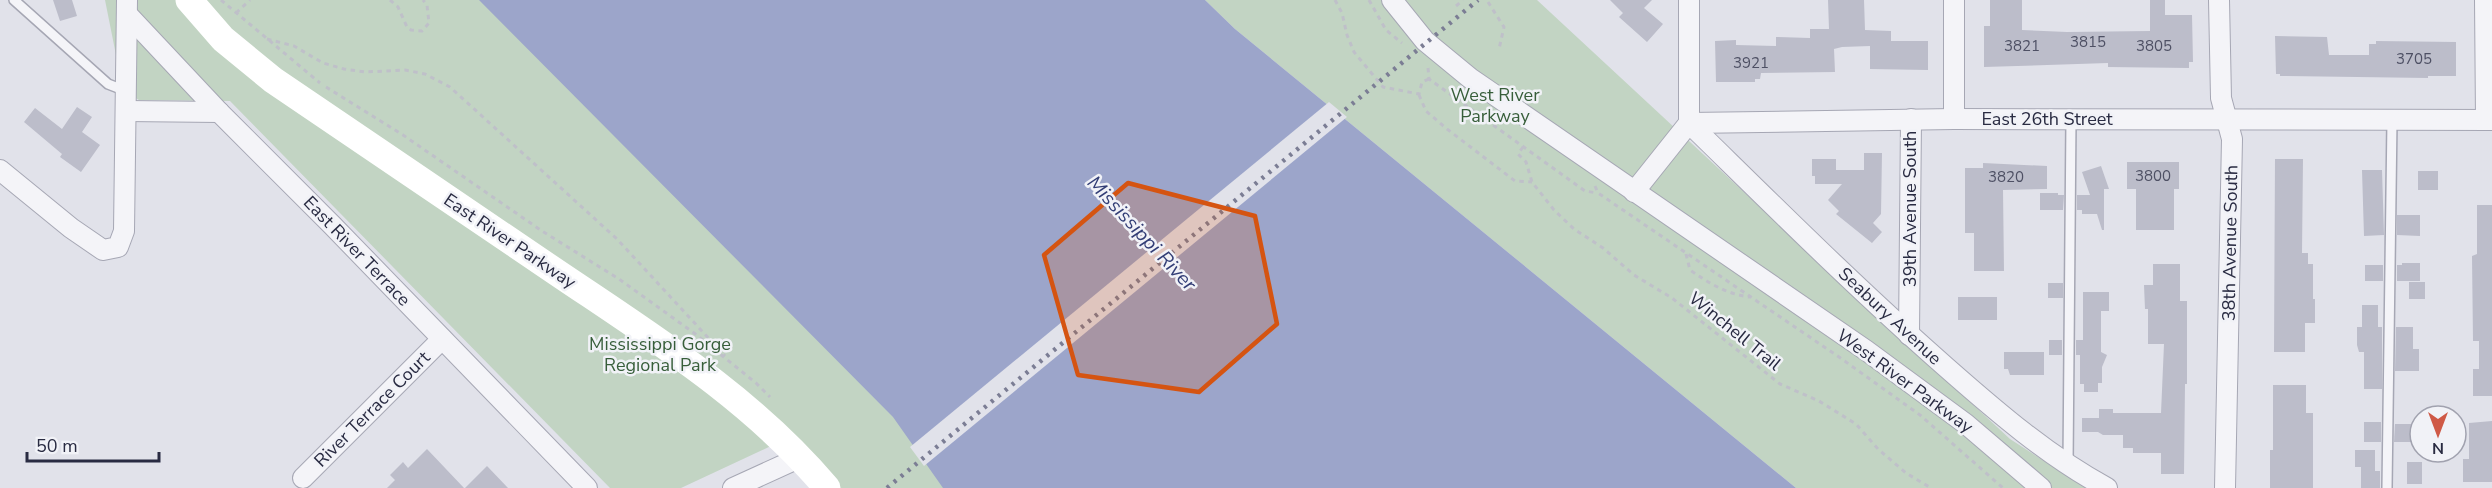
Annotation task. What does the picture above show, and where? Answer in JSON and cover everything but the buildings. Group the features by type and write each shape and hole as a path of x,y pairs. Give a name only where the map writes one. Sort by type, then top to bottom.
{"street":[{"name":"East River Parkway","path":"189,0 223,39 273,80 694,365 762,420 801,457 827,488"},
{"name":"West River Parkway","path":"1392,0 1425,41 1470,78 1867,351 1966,424 2042,488"},
{"path":"1634,192 1689,123 1689,0"},
{"path":"1954,0 1954,119"},
{"name":"38th Avenue South","path":"2219,0 2220,98 2232,139 2225,488"},
{"path":"2485,0 2489,120"},
{"path":"0,170 71,228 103,250 118,247 124,231 127,7"},
{"name":"East River Terrace","path":"127,7 219,112 587,488"},
{"path":"126,111 219,112"},
{"name":"East 26th Street","path":"1689,123 1911,119 2489,120"},
{"name":"39th Avenue South","path":"1909,335 1911,119"},
{"name":"Seabury Avenue","path":"1689,123 1909,335 2008,422 2068,465 2107,488"},
{"name":"River Terrace Court","path":"303,478 442,339"},
{"path":"733,488 801,457"}],"lane":[{"path":"14,0 108,84 126,91"},
{"path":"2068,465 2072,119"},
{"path":"2387,488 2392,120"}],"path":[{"path":"221,0 321,84 403,135 542,231 619,279 733,364 771,398"},
{"path":"236,13 250,0"},
{"path":"390,0 398,7 407,27 417,31 422,31 429,23 427,5 423,0"},
{"path":"1335,0 1342,13 1354,52 1383,87 1419,94"},
{"path":"1456,6 1463,0"},
{"path":"1488,2 1504,27 1499,49"},
{"path":"265,38 294,46 315,59 334,66 365,72 405,70 425,74 450,87 617,239 733,364"},
{"path":"1428,66 1429,79 1585,191 1598,193"},
{"path":"1429,79 1422,82 1419,94 1426,111 1515,181 1533,182"},
{"name":"Winchell Trail","path":"1523,147 1518,154 1526,162 1533,182 1554,210 1574,229 1603,248 1634,275 1672,298 1780,384 1819,401 1856,424 1906,473 1931,488"},
{"path":"1751,297 1736,295 1712,285 1690,270 1685,252 1751,297 1920,415 2003,488"}],"highlighted area":[{"path":"1128,183 1255,216 1277,324 1199,392 1078,375 1044,255"}],"green space":[{"name":"Mississippi Gorge Regional Park","path":"105,0 480,0 896,403 957,488 810,488 771,446 681,488 610,488 230,101 139,100 123,90"},
{"name":"West River Parkway","path":"1205,0 1537,0 2010,439 2086,488 1796,488 1235,29"}],"water":[{"name":"Mississippi River","path":"479,0 1205,0 1235,29 1796,488 943,488 893,417"}],"pier":[{"path":"1329,102 1347,117 924,466 910,447"}],"railway":[{"path":"887,488 1478,0"}]}
